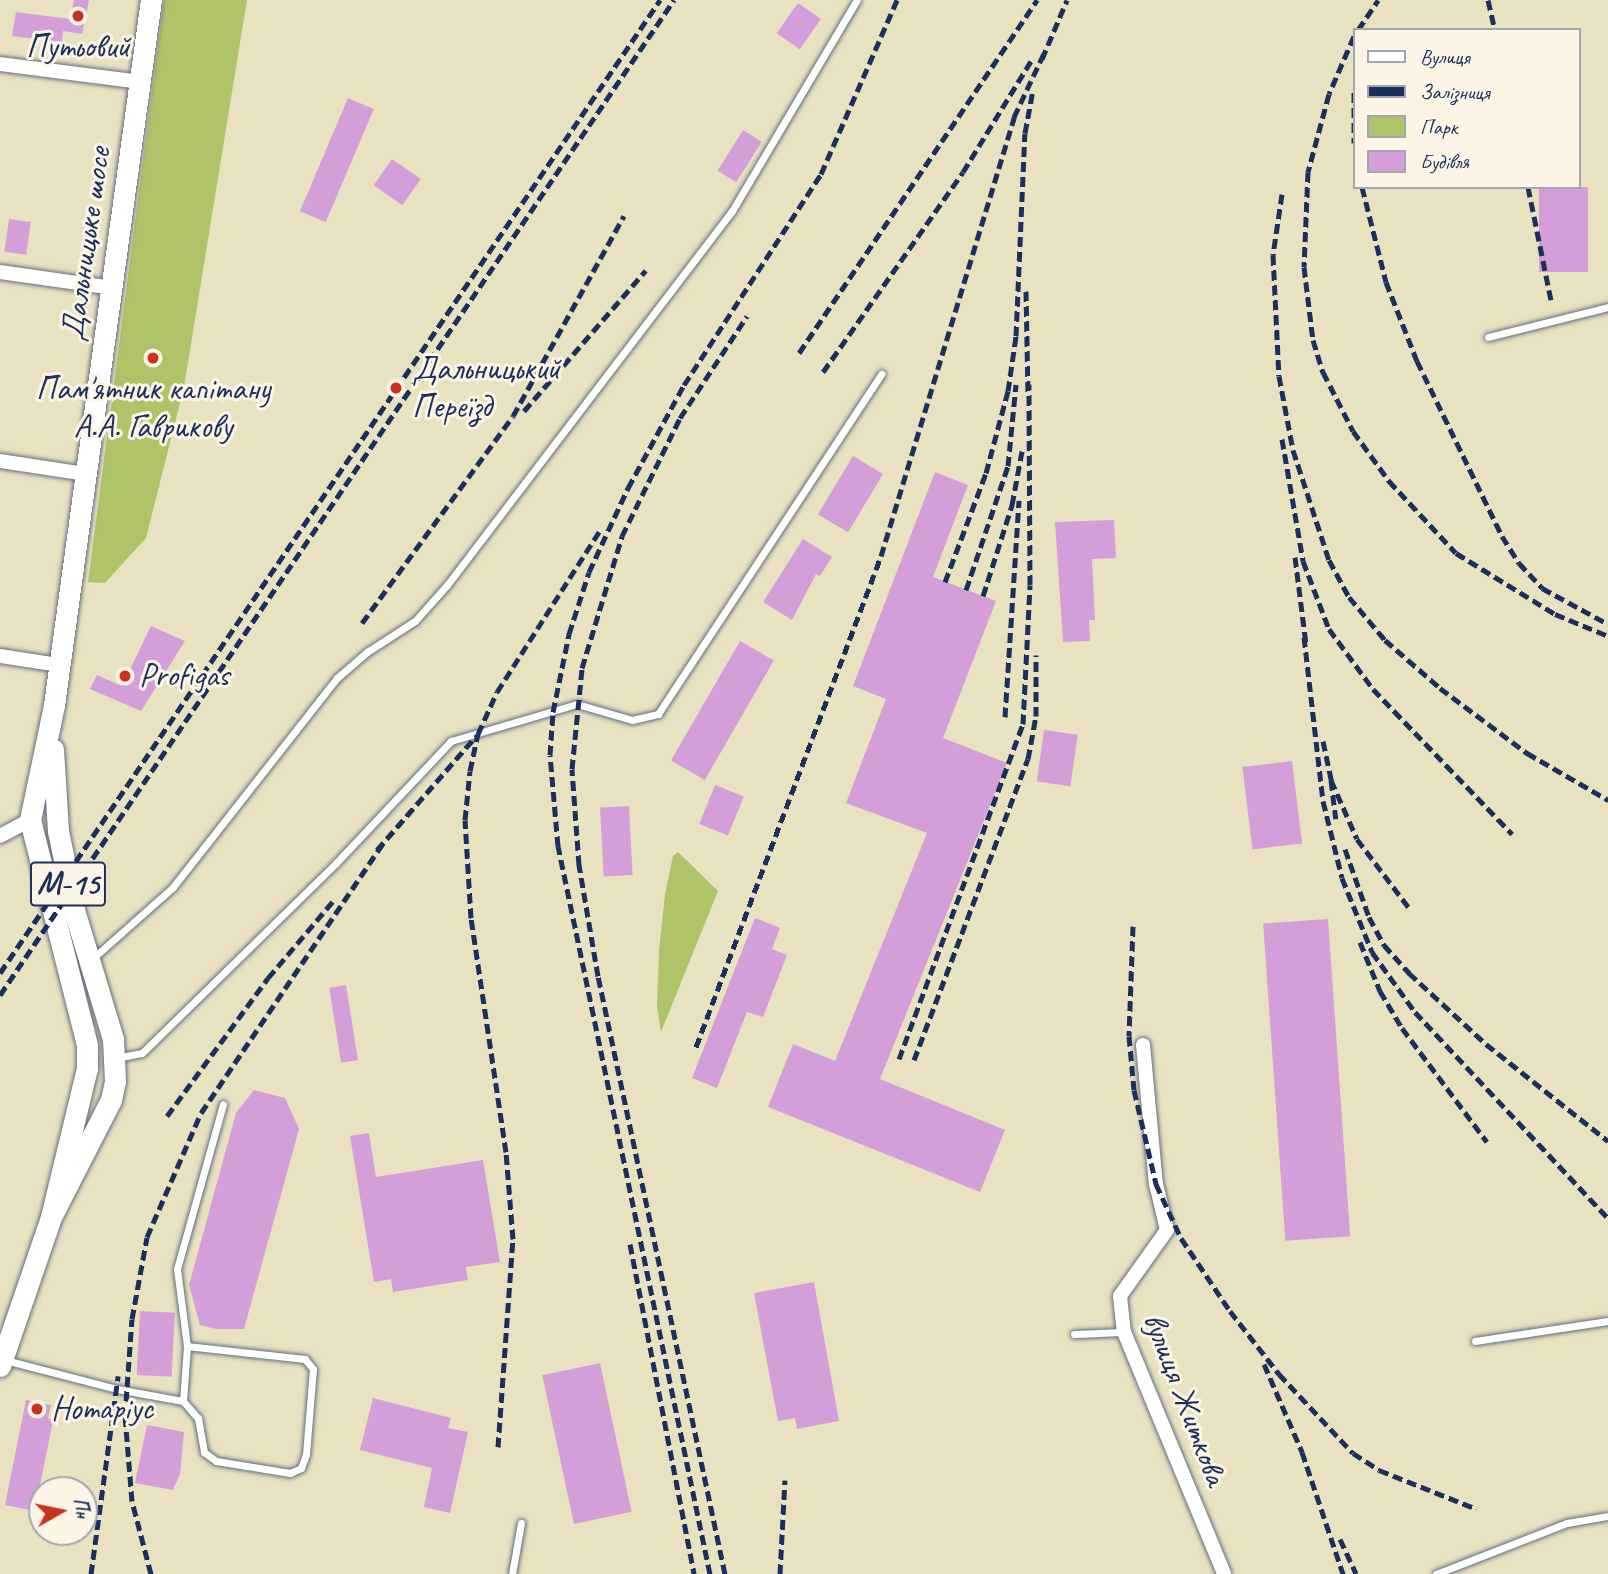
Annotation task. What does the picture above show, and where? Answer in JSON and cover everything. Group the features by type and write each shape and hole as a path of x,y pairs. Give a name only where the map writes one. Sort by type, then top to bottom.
{"main road":[{"name":"Дальницьке шосе","path":"54,705 151,0"},
{"name":"М-15","path":"51,1217 111,1100 115,1059 67,878 52,799 54,705"},
{"name":"М-15","path":"1,1363 51,1217 87,1068 83,1019 30,820 54,705"}],"street":[{"path":"0,64 140,82"},
{"path":"0,272 112,288"},
{"path":"0,461 86,474"},
{"path":"0,656 60,664"},
{"path":"0,836 30,820"},
{"name":"вулиця Житкова","path":"1143,1045 1156,1184 1167,1230 1121,1296 1124,1332 1224,1574"}],"lane":[{"path":"90,961 173,887 337,678 367,652 415,621 447,585 732,211 857,0"},
{"path":"1488,337 1608,307"},
{"path":"115,1059 142,1053 336,863 451,741 577,705 632,720 659,714 881,374"},
{"path":"183,1401 187,1346 177,1269 223,1104"},
{"path":"1475,1341 1608,1321"},
{"path":"1074,1334 1124,1332"},
{"path":"1,1363 183,1401 198,1418 204,1452 216,1461 290,1473 301,1468 306,1454 313,1369 305,1359 187,1346"},
{"path":"1436,1574 1567,1523 1608,1516"},
{"path":"512,1574 521,1523"}],"green space":[{"path":"164,0 247,0 184,387 146,538 105,583 88,582"},
{"path":"678,852 718,891 661,1032 657,1006 659,951 665,894 673,856"}],"building":[{"path":"74,0 89,0 82,34 63,31 62,42 12,36 16,12 70,19"},
{"path":"798,3 821,19 800,49 777,33"},
{"path":"348,98 374,109 326,222 300,211"},
{"path":"743,130 762,142 736,182 718,171"},
{"path":"392,159 421,179 402,205 374,185"},
{"path":"1588,187 1588,272 1539,272 1539,189"},
{"path":"9,219 31,222 26,255 4,252"},
{"path":"853,456 883,474 848,532 818,514"},
{"path":"935,472 968,485 933,577 996,601 943,738 1007,763 880,1079 1005,1130 980,1192 768,1107 793,1044 835,1061 927,833 846,803 886,699 853,686"},
{"path":"1114,520 1116,558 1092,559 1095,620 1089,620 1090,641 1063,642 1055,522"},
{"path":"803,539 832,557 820,576 816,574 792,620 763,602"},
{"path":"151,626 185,641 141,711 90,689 97,675 122,686"},
{"path":"740,641 774,660 705,780 671,761"},
{"path":"1044,730 1078,735 1070,786 1037,781"},
{"path":"1292,761 1302,843 1252,849 1242,767"},
{"path":"715,785 744,797 728,836 699,824"},
{"path":"629,806 633,875 604,876 600,808"},
{"path":"755,918 780,928 772,949 787,955 763,1017 747,1012 717,1088 692,1078"},
{"path":"1328,919 1350,1236 1285,1241 1263,924"},
{"path":"346,985 358,1060 341,1063 329,988"},
{"path":"254,1090 285,1098 299,1129 244,1329 216,1329 200,1325 189,1285 236,1113"},
{"path":"369,1133 376,1177 483,1160 500,1262 466,1267 468,1280 393,1292 391,1279 374,1282 350,1136"},
{"path":"814,1282 839,1421 797,1429 795,1418 778,1421 754,1293"},
{"path":"140,1311 175,1313 172,1377 137,1375"},
{"path":"600,1363 632,1512 574,1524 542,1375"},
{"path":"373,1398 451,1418 448,1428 468,1432 450,1513 424,1507 432,1468 360,1450"},
{"path":"26,1400 51,1405 48,1418 53,1420 42,1476 28,1476 28,1510 5,1505"},
{"path":"147,1425 184,1432 180,1474 173,1490 135,1483"}],"railway":[{"path":"0,973 660,0"},
{"path":"0,995 674,0"},
{"path":"710,1574 558,846 550,755 553,712 569,634 589,572 628,488 684,385 821,174 897,0"},
{"path":"799,353 1037,0"},
{"path":"1042,59 1067,0"},
{"path":"1359,28 1378,0"},
{"path":"1488,0 1495,28"},
{"path":"1352,41 1329,94 1308,172 1304,267 1313,340 1323,372 1353,431 1389,481 1456,553 1555,614 1608,636"},
{"path":"696,1047 881,556 1014,117 1045,51"},
{"path":"823,372 963,172 1031,61"},
{"path":"945,582 986,473 1008,391 1016,336 1025,133 1033,90"},
{"path":"1363,189 1386,282 1417,361 1502,536 1519,563 1542,588 1608,624"},
{"path":"1528,189 1551,300"},
{"path":"1282,194 1273,255 1279,376 1293,450 1329,560 1349,597 1385,640 1440,688 1527,753 1608,800"},
{"path":"362,623 513,416 624,216"},
{"path":"524,411 646,270"},
{"path":"1026,291 1028,392"},
{"path":"725,1574 598,976 579,865 572,769 582,668 622,536 680,418 747,316"},
{"path":"966,590 1008,466 1016,384"},
{"path":"899,1059 1023,724 1030,585 1029,384"},
{"path":"1282,439 1303,561 1329,629 1373,689 1512,834"},
{"path":"983,596 1012,505 1022,451"},
{"path":"1005,717 1019,500"},
{"path":"498,1447 513,1239 506,1152 471,918 465,820 470,771 478,734 497,692 601,529"},
{"path":"1295,557 1306,644"},
{"path":"1304,637 1323,801 1342,878 1372,952 1415,1012 1608,1218"},
{"path":"914,1060 1028,759 1036,716 1036,655"},
{"path":"377,850 476,736"},
{"path":"1323,741 1331,780 1357,839 1410,909"},
{"path":"1331,780 1336,819"},
{"path":"151,1574 132,1501 125,1416 132,1319 147,1237 201,1113 383,843"},
{"path":"1345,849 1369,917 1384,945 1409,973 1486,1044 1608,1141"},
{"path":"167,1116 268,978 334,900"},
{"path":"1133,926 1129,1036 1134,1090 1156,1184 1181,1238 1230,1311 1279,1374 1353,1453 1379,1470 1477,1509"},
{"path":"1360,942 1380,991 1402,1028 1487,1142"},
{"path":"630,1244 694,1574"},
{"path":"1264,1364 1302,1452 1343,1574"},
{"path":"91,1574 118,1376"},
{"path":"780,1574 785,1480"},
{"path":"1340,1539 1356,1574"}],"place":[{"name":"Путьовий","path":"78,16"},
{"name":"Пам'ятник капітану А.А. Гаврикову","path":"153,358"},
{"name":"Дальницький Переїзд","path":"396,388"},
{"name":"Profigas","path":"125,676"},
{"name":"Нотаріус","path":"37,1409"}]}
